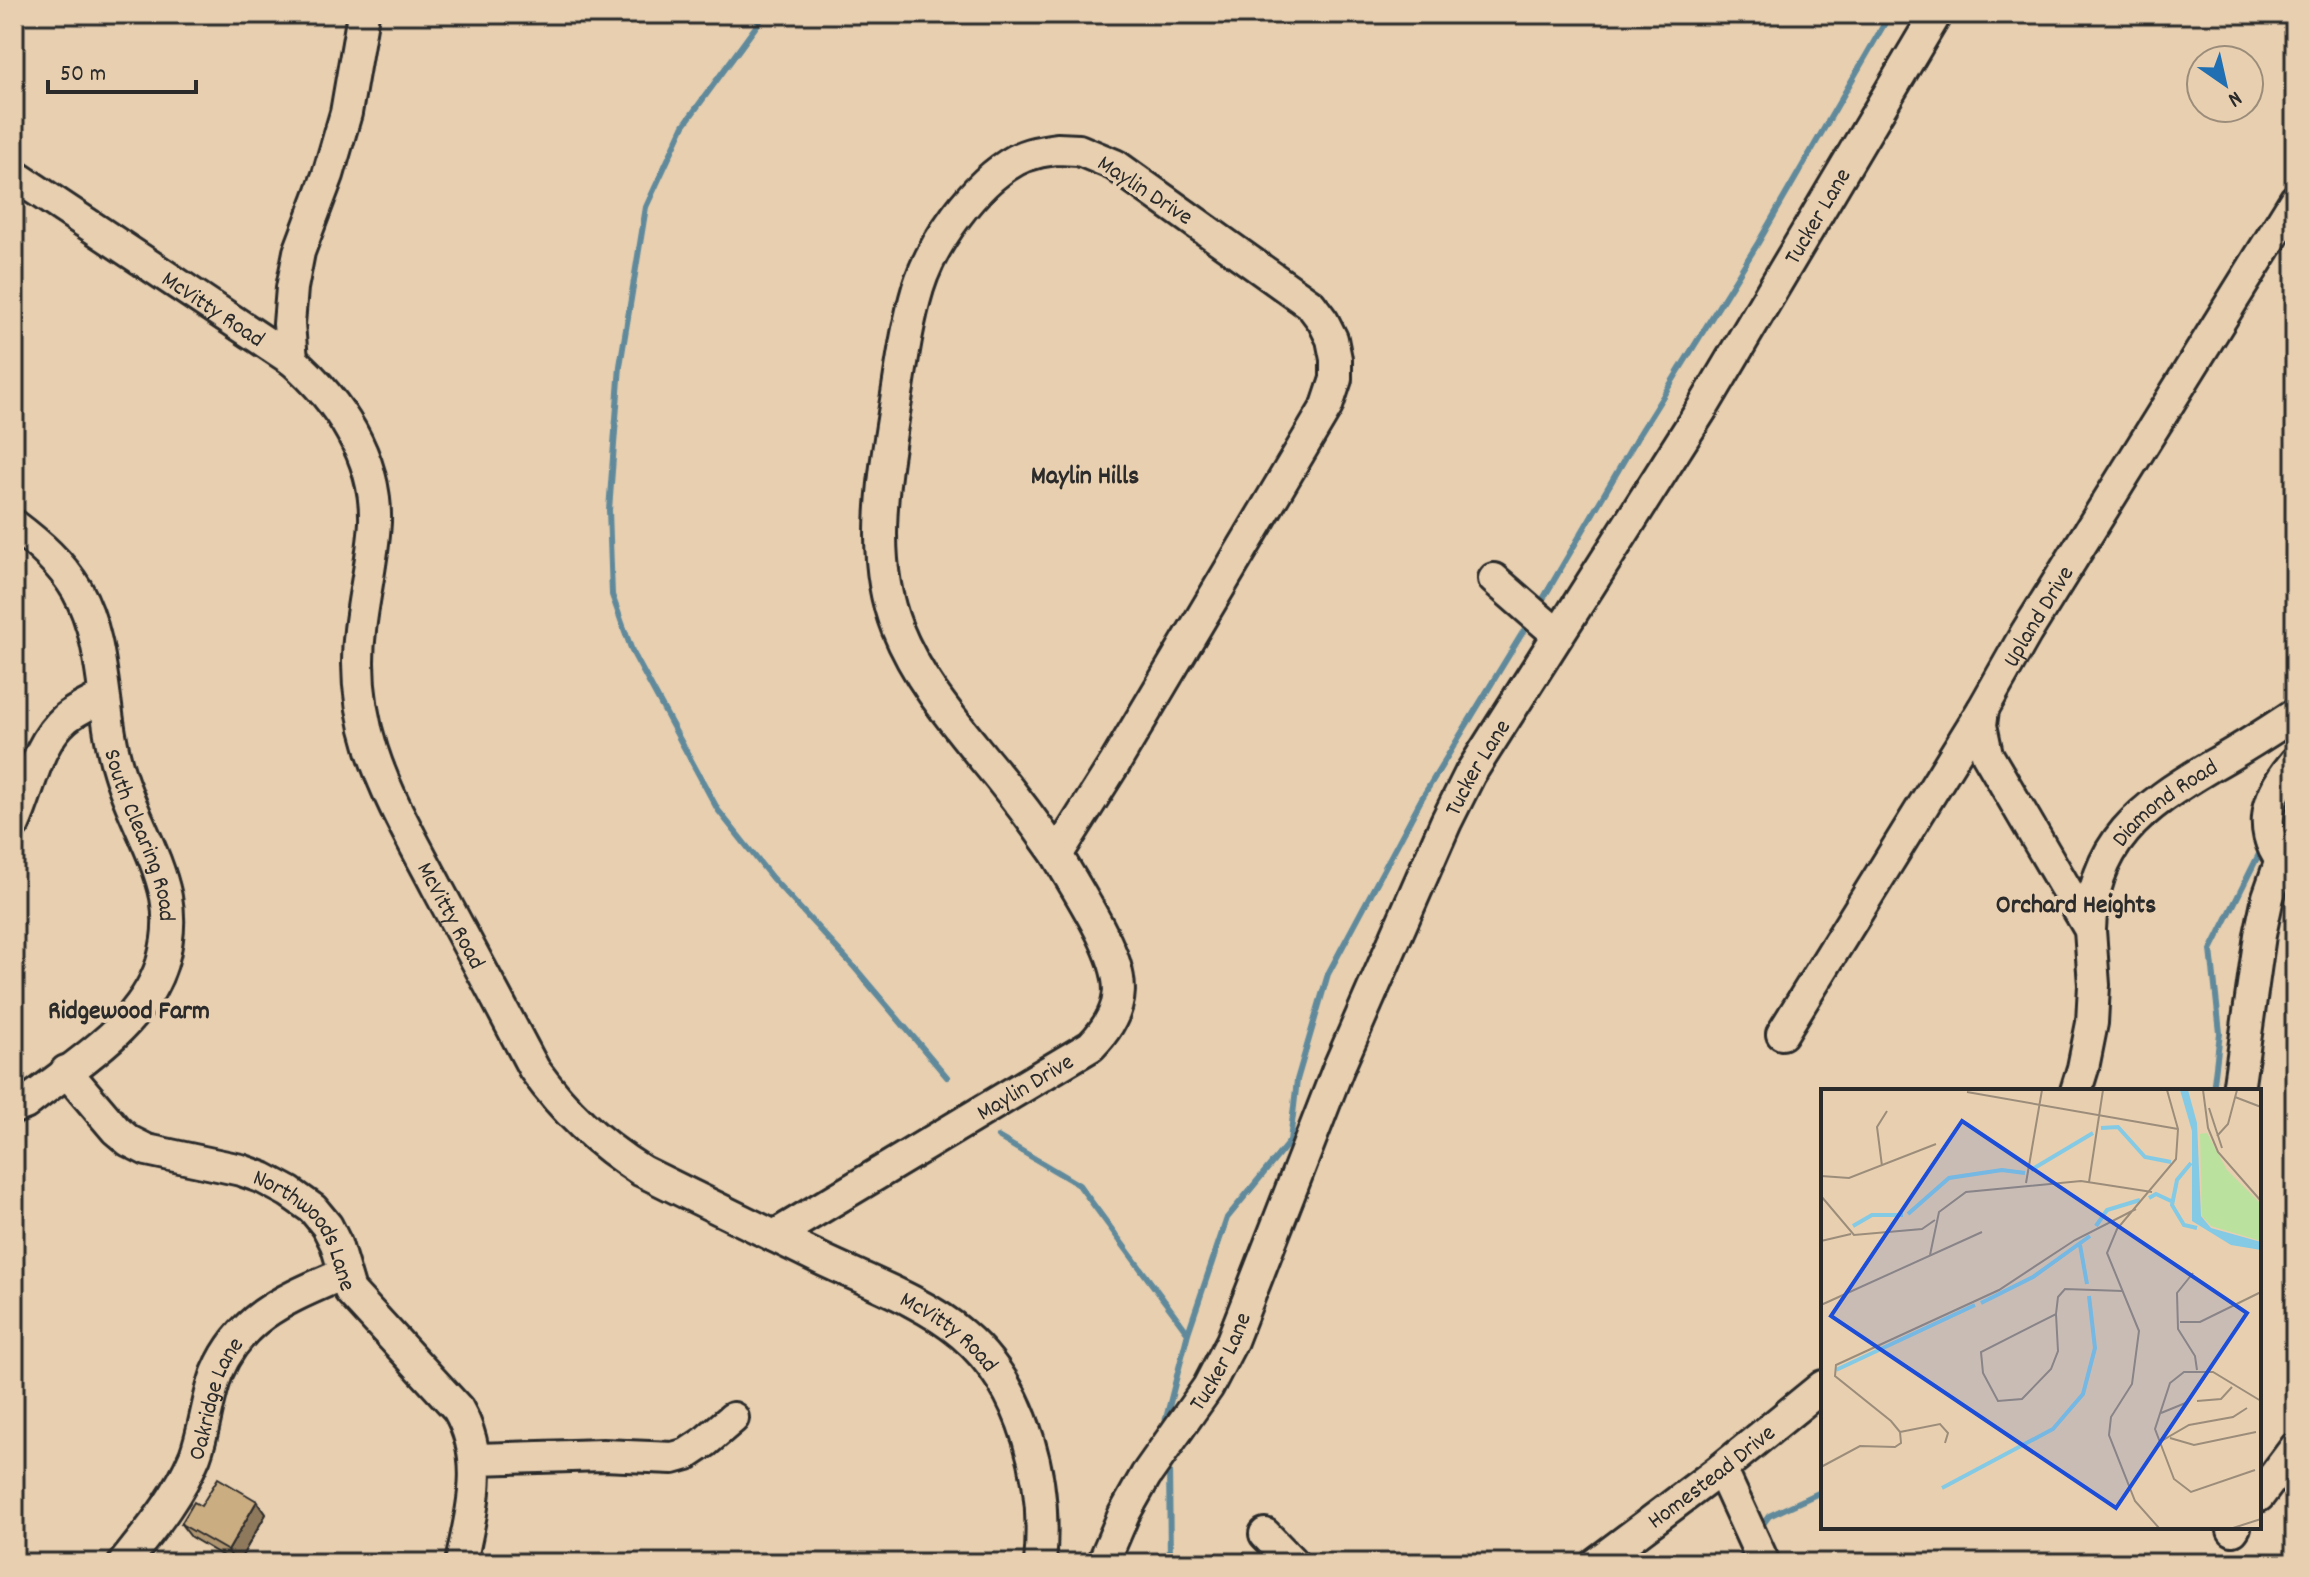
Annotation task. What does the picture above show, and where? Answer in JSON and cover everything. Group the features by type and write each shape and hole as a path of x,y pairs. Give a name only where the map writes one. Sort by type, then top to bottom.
{"street":[{"path":"292,360 289,324 299,252 328,175 346,113 363,14"},
{"name":"Tucker Lane","path":"1103,1563 1124,1514 1146,1475 1208,1387 1232,1341 1338,1069 1470,774 1703,407 1936,14"},
{"name":"Maylin Drive","path":"774,1236 1091,1046 1115,1014 1119,996 1115,960 1089,908 1027,812 929,690 910,658 896,624 882,567 881,527 888,450 909,321 919,284 933,252 951,223 978,191 1003,168 1035,153 1057,149 1079,150 1115,165 1311,305 1332,339 1336,359 1336,379 1327,406 1057,855"},
{"name":"McVitty Road","path":"14,175 292,360 323,390 350,429 363,458 371,488 375,519 358,661 361,701 373,753 424,861 534,1069 573,1118 610,1151 642,1171 938,1317 962,1334 987,1359 1004,1383 1025,1432 1040,1515 1040,1563"},
{"name":"Upland Drive","path":"1782,1034 2295,200"},
{"name":"South Clearing Road","path":"14,525 60,566 77,590 89,616 97,644 118,770 133,814 161,876 167,900 166,945 161,965 149,992 134,1014 118,1031 25,1104 14,1108"},
{"path":"1494,579 1557,634"},
{"path":"14,824 27,796 39,755 50,736 67,717 104,696"},
{"path":"1983,709 1981,725 1987,754 2090,930 2094,985 2092,1023 2077,1089"},
{"name":"Diamond Road","path":"2090,930 2093,890 2102,866 2127,827 2158,800 2295,714"},
{"path":"2238,1089 2268,897 2288,868 2270,837 2268,806 2274,790 2295,762"},
{"name":"Northwoods Lane","path":"66,1071 129,1141 147,1150 241,1170 263,1178 313,1209 327,1226 336,1244 350,1291 458,1409 468,1427 476,1459 461,1563"},
{"name":"Oakridge Lane","path":"124,1563 161,1517 180,1487 204,1429 218,1373 230,1350 265,1311 288,1297 343,1274"},
{"name":"Homestead Drive","path":"1596,1563 1721,1469 1821,1388"},
{"path":"476,1459 603,1455 673,1458 696,1448 733,1418"},
{"path":"2261,1493 2295,1448"},
{"path":"1721,1469 1764,1563"},
{"path":"1265,1534 1293,1563"}],"building":[{"path":"218,1478 257,1501 228,1551 181,1524 194,1502 201,1506"}],"waterway":[{"path":"765,14 684,125 646,207 620,366 609,510 612,595 632,651 718,810 772,878 855,968 947,1077"},
{"path":"1543,599 1637,438 1758,243 1890,14"},
{"path":"1163,1430 1188,1333 1227,1218 1290,1141 1297,1080 1328,974 1422,798 1526,627"},
{"path":"2286,833 2295,826"},
{"path":"2213,1089 2220,1033 2211,950 2260,852"},
{"path":"998,1137 1079,1185 1188,1333"},
{"path":"1169,1462 1170,1563"},
{"path":"1763,1524 1769,1516 1821,1492"},
{"path":"1739,1563 1743,1551"}],"district":[{"name":"Maylin Hills","path":"1085,474"},
{"name":"Orchard Heights","path":"2076,903"},
{"name":"Ridgewood Farm","path":"129,1009"}]}
